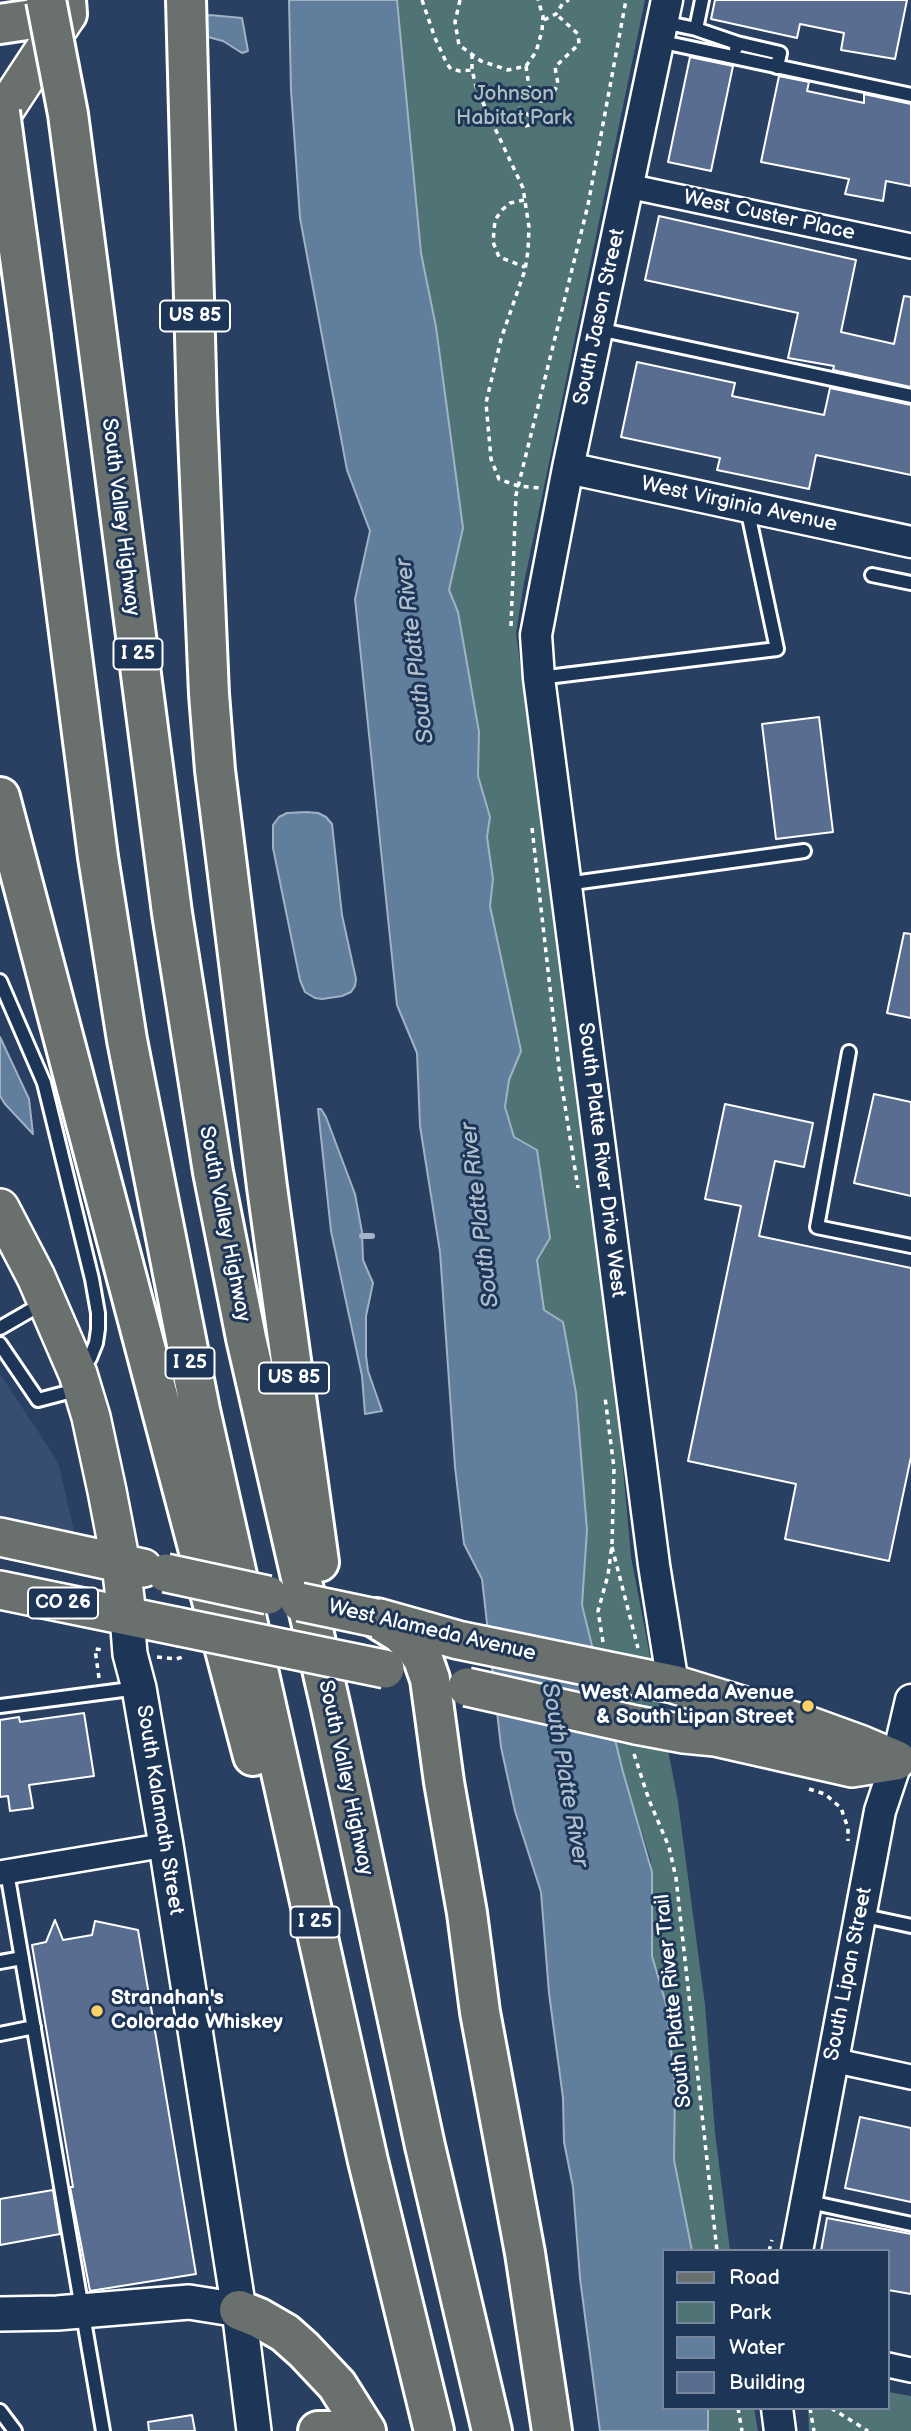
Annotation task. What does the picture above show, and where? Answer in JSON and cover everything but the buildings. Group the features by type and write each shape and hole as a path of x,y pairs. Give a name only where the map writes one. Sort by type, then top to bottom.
{"highway":[{"name":"US 85","path":"186,0 197,411 209,694 219,812 267,1186 318,1550 425,2147"},
{"path":"0,22 64,3"},
{"name":"South Valley Highway","path":"64,3 63,85 173,927 213,1172 246,1338 331,1708 425,2147 492,2431"},
{"name":"I 25","path":"0,114 98,857 127,1040 198,1397 368,2161 434,2431"},
{"path":"0,797 314,1990 368,2161"},
{"path":"376,1618 400,1633 415,1647 423,1659 430,1679 444,1782 467,1913 478,2003 523,2241 552,2431"},
{"path":"239,2310 267,2323 304,2350 337,2385 366,2431"},
{"path":"318,2431 337,2431"}],"main road":[{"path":"0,22 14,0"},
{"path":"0,114 64,3"},
{"name":"South Kalamath Street","path":"0,1208 47,1300 80,1381 100,1455 121,1564 130,1654 139,1688 166,1845 239,2310 254,2431"},
{"name":"West Alameda Avenue","path":"0,1537 376,1618 458,1640 603,1658 673,1684 807,1725 904,1760"},
{"name":"CO 26","path":"0,1590 467,1687 635,1740 684,1734 715,1737 852,1768 904,1760"},
{"path":"0,2314 83,2311 189,2302 239,2310"}],"street":[{"name":"South Jason Street","path":"536,635 568,468 663,21"},
{"name":"West Custer Place","path":"628,186 911,246"},
{"name":"West Virginia Avenue","path":"568,468 911,542"},
{"name":"South Platte River Drive West","path":"536,635 565,884 654,1565 673,1684"},
{"name":"South Lipan Street","path":"797,2249 880,1811 904,1760 911,1700"},
{"path":"4,1873 166,1845"},
{"path":"832,2060 911,2077"},
{"path":"890,2365 911,2370"},
{"path":"777,2410 780,2431"}],"lane":[{"path":"696,29 702,0"},
{"path":"663,21 737,43 780,52 777,67"},
{"path":"663,21 734,57 911,95"},
{"path":"734,57 737,43"},
{"path":"597,329 911,397"},
{"path":"539,678 777,649 747,507"},
{"path":"872,575 911,583"},
{"path":"565,884 804,851"},
{"path":"0,981 44,1083 98,1313 97,1336 80,1381 38,1400 2,1350"},
{"path":"849,1052 817,1227 911,1246"},
{"path":"0,1328 47,1300"},
{"path":"0,1706 139,1688"},
{"path":"4,1873 22,1958 103,2431"},
{"path":"859,1915 911,1926"},
{"path":"0,1962 22,1958"},
{"path":"0,2034 34,2027"},
{"path":"805,2201 911,2224"},
{"path":"0,2410 15,2431"}],"path":[{"path":"422,0 447,64 451,69 472,70"},
{"path":"460,0 455,22 459,45 481,61 508,70 526,66 536,52 542,32 538,0"},
{"path":"542,20 556,14 563,3 569,0"},
{"path":"528,88 530,94 540,101 549,101 558,84 555,67 579,44 578,34 556,14"},
{"path":"472,54 472,70 477,90 523,188 529,227 525,267 501,339 486,403 491,459 499,480 517,486"},
{"path":"525,126 534,124 535,120 520,110 528,88 529,75 526,66"},
{"path":"524,200 510,203 502,210 495,220 493,242 499,257 525,267"},
{"path":"603,1658 598,1611 608,1576 612,1545 639,1656"},
{"path":"95,1649 101,1693"},
{"name":"South Platte River Trail","path":"635,1740 649,1800 669,1847 676,1878 717,2249"},
{"path":"831,1800 841,1808"},
{"path":"737,2410 741,2431"},
{"path":"810,2410 814,2431"},
{"path":"834,2410 868,2431"}],"shaded area":[{"path":"0,1374 58,1462 75,1535 0,1517"}],"green space":[{"name":"Johnson Habitat Park","path":"397,0 645,0 524,583 516,633 612,1346 631,1557 678,1802 705,2005 715,2133 730,2249 692,2249 674,2160 675,2086 666,2004 652,1956 651,1861 623,1772 582,1605 587,1530 576,1393 563,1322 544,1310 537,1260 550,1238 537,1150 514,1137 505,1107 509,1080 521,1051 490,906 493,879 487,837 490,817 478,776 479,732 458,612 449,590 463,527 436,327 421,253"},
{"path":"890,2392 911,2396 911,2431 809,2431 808,2410 890,2410"},
{"path":"708,2410 754,2410 758,2431 708,2431"}],"water":[{"name":"South Platte River","path":"289,0 397,0 421,253 436,327 463,528 449,590 458,612 479,732 478,776 490,817 487,837 493,879 490,906 521,1051 509,1080 505,1107 514,1137 537,1150 550,1238 537,1260 544,1310 563,1322 576,1393 587,1530 582,1605 623,1772 652,1872 652,1956 666,2004 675,2086 674,2160 692,2249 662,2249 662,2410 708,2410 708,2431 600,2431 580,2278 573,2187 564,2142 563,2098 549,1993 541,1892 515,1811 501,1747 482,1579 464,1544 455,1467 440,1252 420,1126 417,1053 397,1005 355,599 370,531 347,470 300,218 291,90"},
{"path":"206,16 242,18 248,51 242,53 223,41 208,37 204,22"},
{"path":"287,813 318,813 332,824 342,915 356,979 351,992 322,999 305,992 300,980 273,848 273,825 279,817"},
{"path":"0,1037 29,1099 33,1134 0,1096"},
{"path":"318,1109 321,1109 326,1117 355,1194 362,1232 363,1260 373,1283 366,1316 366,1356 368,1371 382,1411 365,1414 362,1376 331,1231"}],"waterway":[{"path":"362,1236 372,1236"}],"place":[{"name":"West Alameda Avenue & South Lipan Street","path":"808,1706"},
{"name":"Stranahan's Colorado Whiskey","path":"97,2011"}]}
